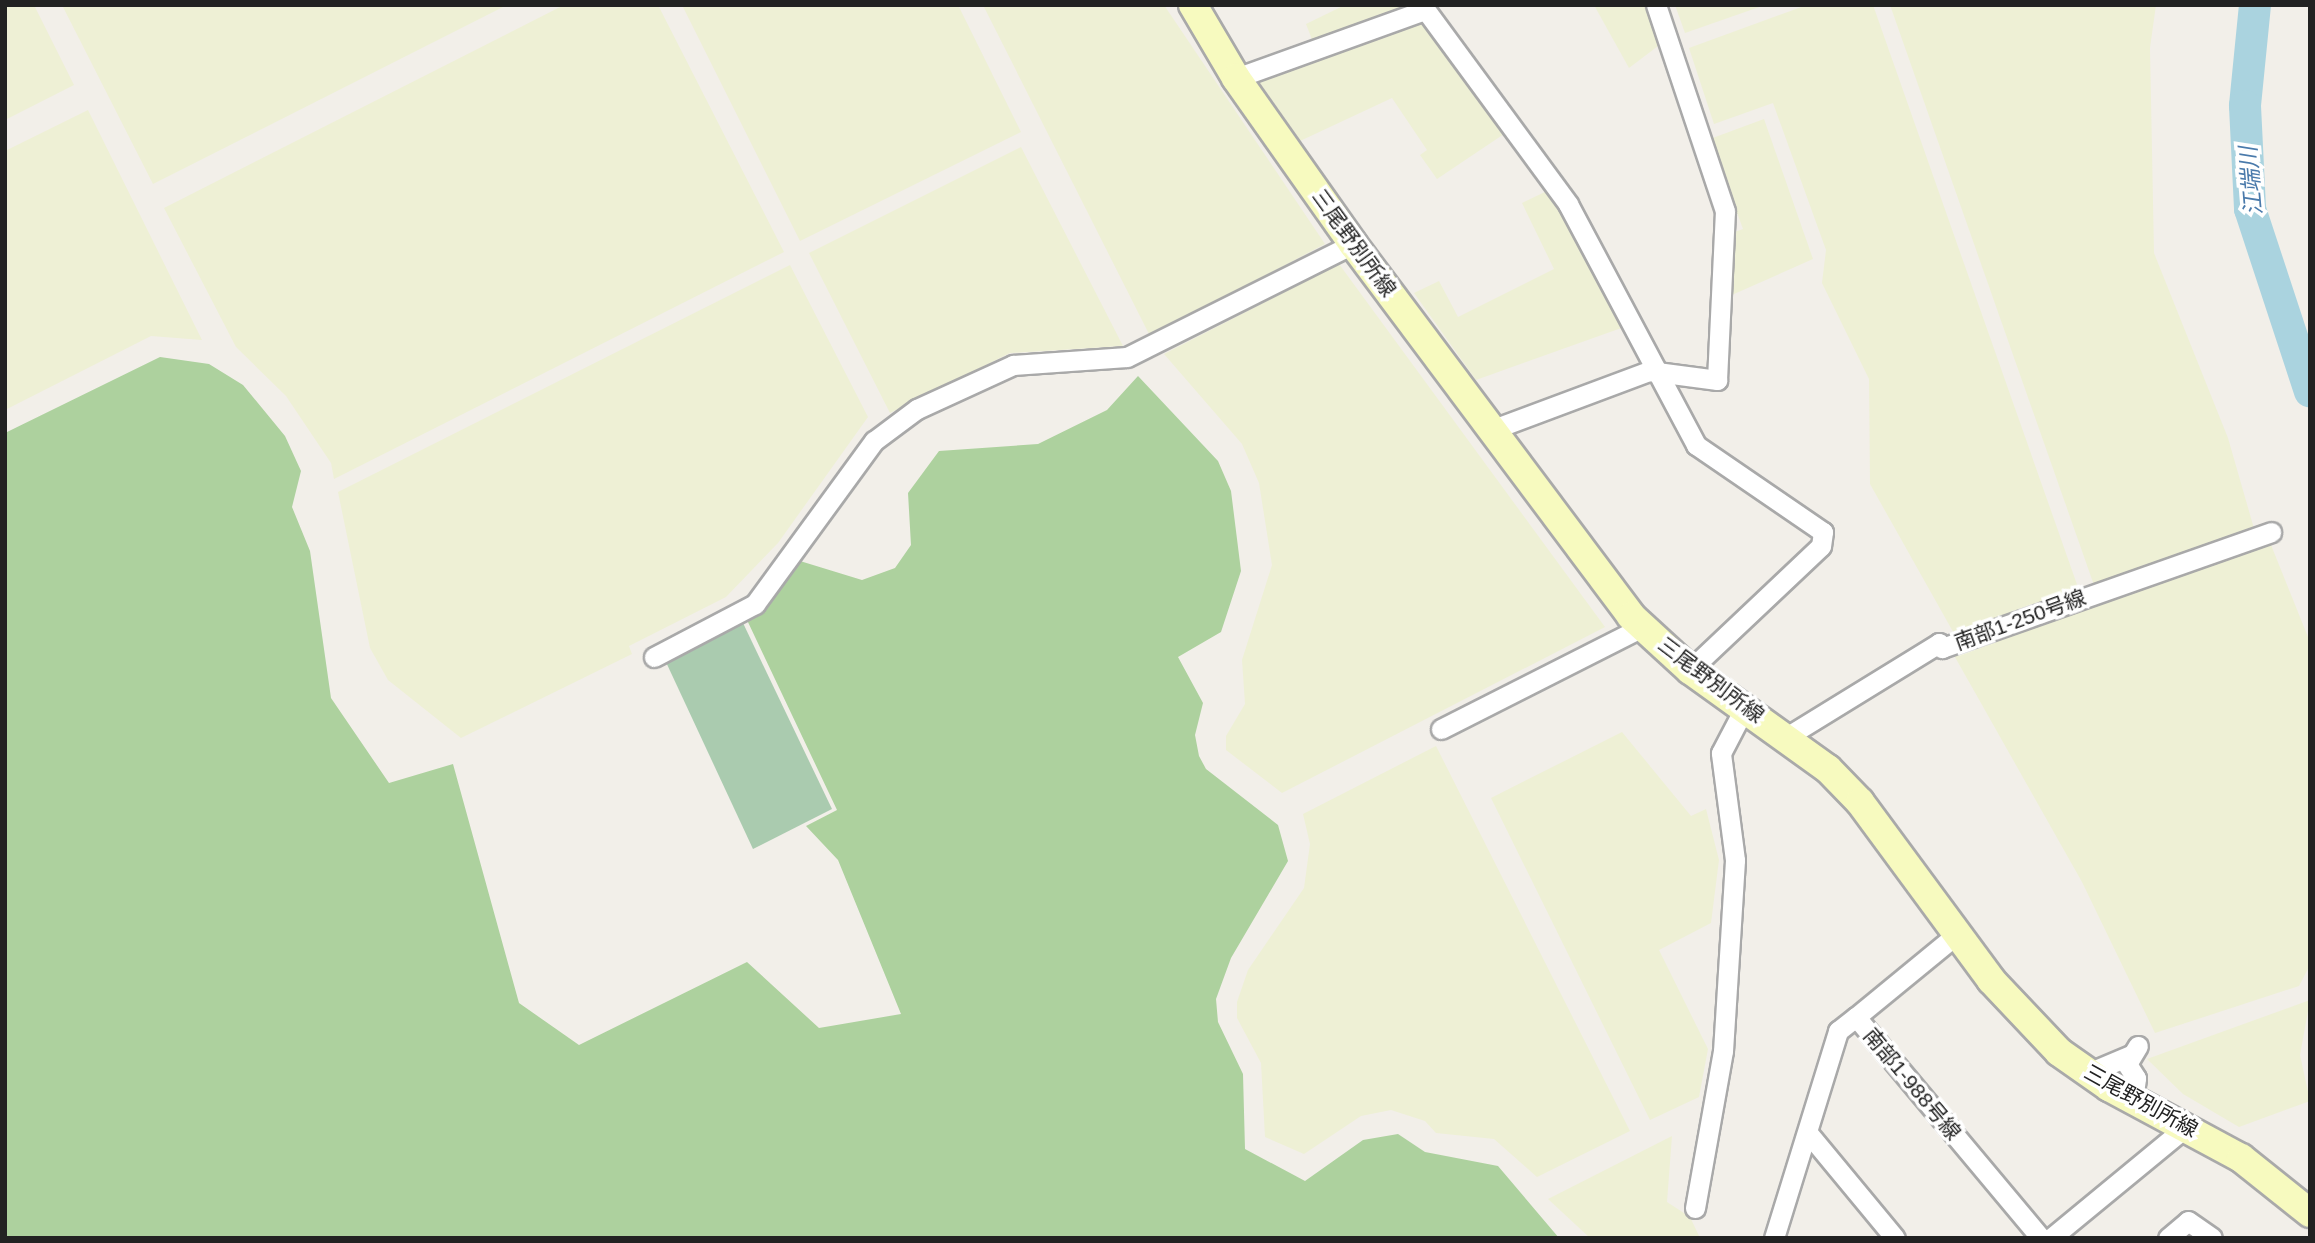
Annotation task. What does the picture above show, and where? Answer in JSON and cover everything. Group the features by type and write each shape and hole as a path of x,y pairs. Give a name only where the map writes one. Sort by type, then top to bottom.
{"main road":[{"name":"三尾野別所線","path":"1193,5 1236,78 1353,244 1490,430 1642,627 1690,670 1788,736 1860,802 2016,1010 2088,1073 2241,1158 2310,1213"}],"street":[{"path":"1490,430 1658,371 1717,380 1725,211 1656,5"},
{"path":"1236,78 1424,8 1568,204 1702,453 1824,532 1821,545 1690,670"},
{"path":"653,657 755,604 874,441 917,409 1013,365 1127,358 1353,244"},
{"name":"南部1-250号線","path":"1788,736 1939,643 1942,648 2271,532"},
{"path":"1441,729 1642,627"},
{"path":"1695,1208 1723,1051 1735,860 1720,753 1745,707"},
{"path":"1856,1017 1957,934"},
{"name":"南部1-988号線","path":"1774,1238 1838,1031 1856,1017 2041,1238"},
{"path":"2088,1073 2135,1050 2133,1100"},
{"path":"2051,1238 2187,1126"},
{"path":"1808,1133 1895,1238"},
{"path":"2168,1238 2188,1221 2211,1238"}],"green space":[{"path":"5,5 34,5 74,85 5,120"},
{"path":"62,5 507,5 153,184"},
{"path":"564,5 658,5 784,252 334,479 331,463 286,396 236,347 164,208"},
{"path":"682,5 958,5 1021,132 800,241"},
{"path":"983,5 1164,5 1325,244 1150,336"},
{"path":"1345,5 1411,5 1313,42 1306,24"},
{"path":"1594,5 1648,5 1662,43 1629,68"},
{"path":"1675,5 1765,5 1685,33"},
{"path":"1807,5 1873,5 2080,593 1956,637 1870,484 1869,379 1822,283 1826,250 1773,103 1714,124 1689,48"},
{"path":"1890,5 2156,5 2150,48 2154,253 2228,438 2255,532 2095,588"},
{"path":"1416,20 1428,25 1507,132 1437,179 1420,155 1427,150 1392,98 1300,141 1259,82 1260,74"},
{"path":"88,110 202,340 151,336 5,410 5,151"},
{"path":"1764,119 1813,259 1725,298 1729,234 1743,229 1710,139"},
{"path":"1021,147 1123,346 1010,353 890,413 809,253"},
{"path":"1549,190 1627,326 1476,380 1414,293 1439,281 1458,317 1554,269 1522,203"},
{"path":"1339,264 1605,627 1282,793 1226,750 1226,736 1245,704 1242,660 1272,565 1259,483 1242,444 1164,354"},
{"path":"790,265 868,417 778,543 726,597 629,646 632,654 461,738 388,680 370,648 338,492"},
{"path":"160,357 209,364 243,385 285,436 301,471 292,507 310,551 331,698 389,783 453,764 519,1003 579,1045 747,962 819,1028 901,1014 838,860 806,826 837,810 747,620 766,607 800,561 862,580 895,568 911,545 908,493 939,451 1038,444 1107,410 1138,376 1218,461 1231,491 1241,571 1221,632 1178,657 1203,703 1195,735 1199,756 1206,769 1278,825 1288,861 1231,958 1216,999 1218,1022 1243,1074 1245,1149 1305,1181 1363,1140 1398,1134 1425,1152 1498,1166 1559,1238 5,1238 5,433"},
{"path":"2269,540 2310,642 2310,965 2299,986 2155,1033 2082,882 1951,650"},
{"path":"743,623 832,809 753,849 665,660"},
{"path":"1622,732 1691,816 1706,809 1719,860 1711,923 1659,950 1708,1049 1699,1097 1650,1120 1491,798"},
{"path":"1436,746 1630,1131 1537,1177 1494,1139 1436,1133 1425,1121 1391,1110 1361,1116 1304,1154 1265,1137 1261,1063 1237,1018 1237,1002 1248,970 1304,888 1310,844 1303,814"},
{"path":"2310,1000 2300,1055 2310,1101 2239,1127 2183,1094 2147,1059"},
{"path":"1672,1136 1667,1202 1690,1217 1700,1238 1590,1238 1548,1199"}],"waterway":[{"name":"江端川","path":"2255,5 2245,106 2250,209 2310,391"}]}
